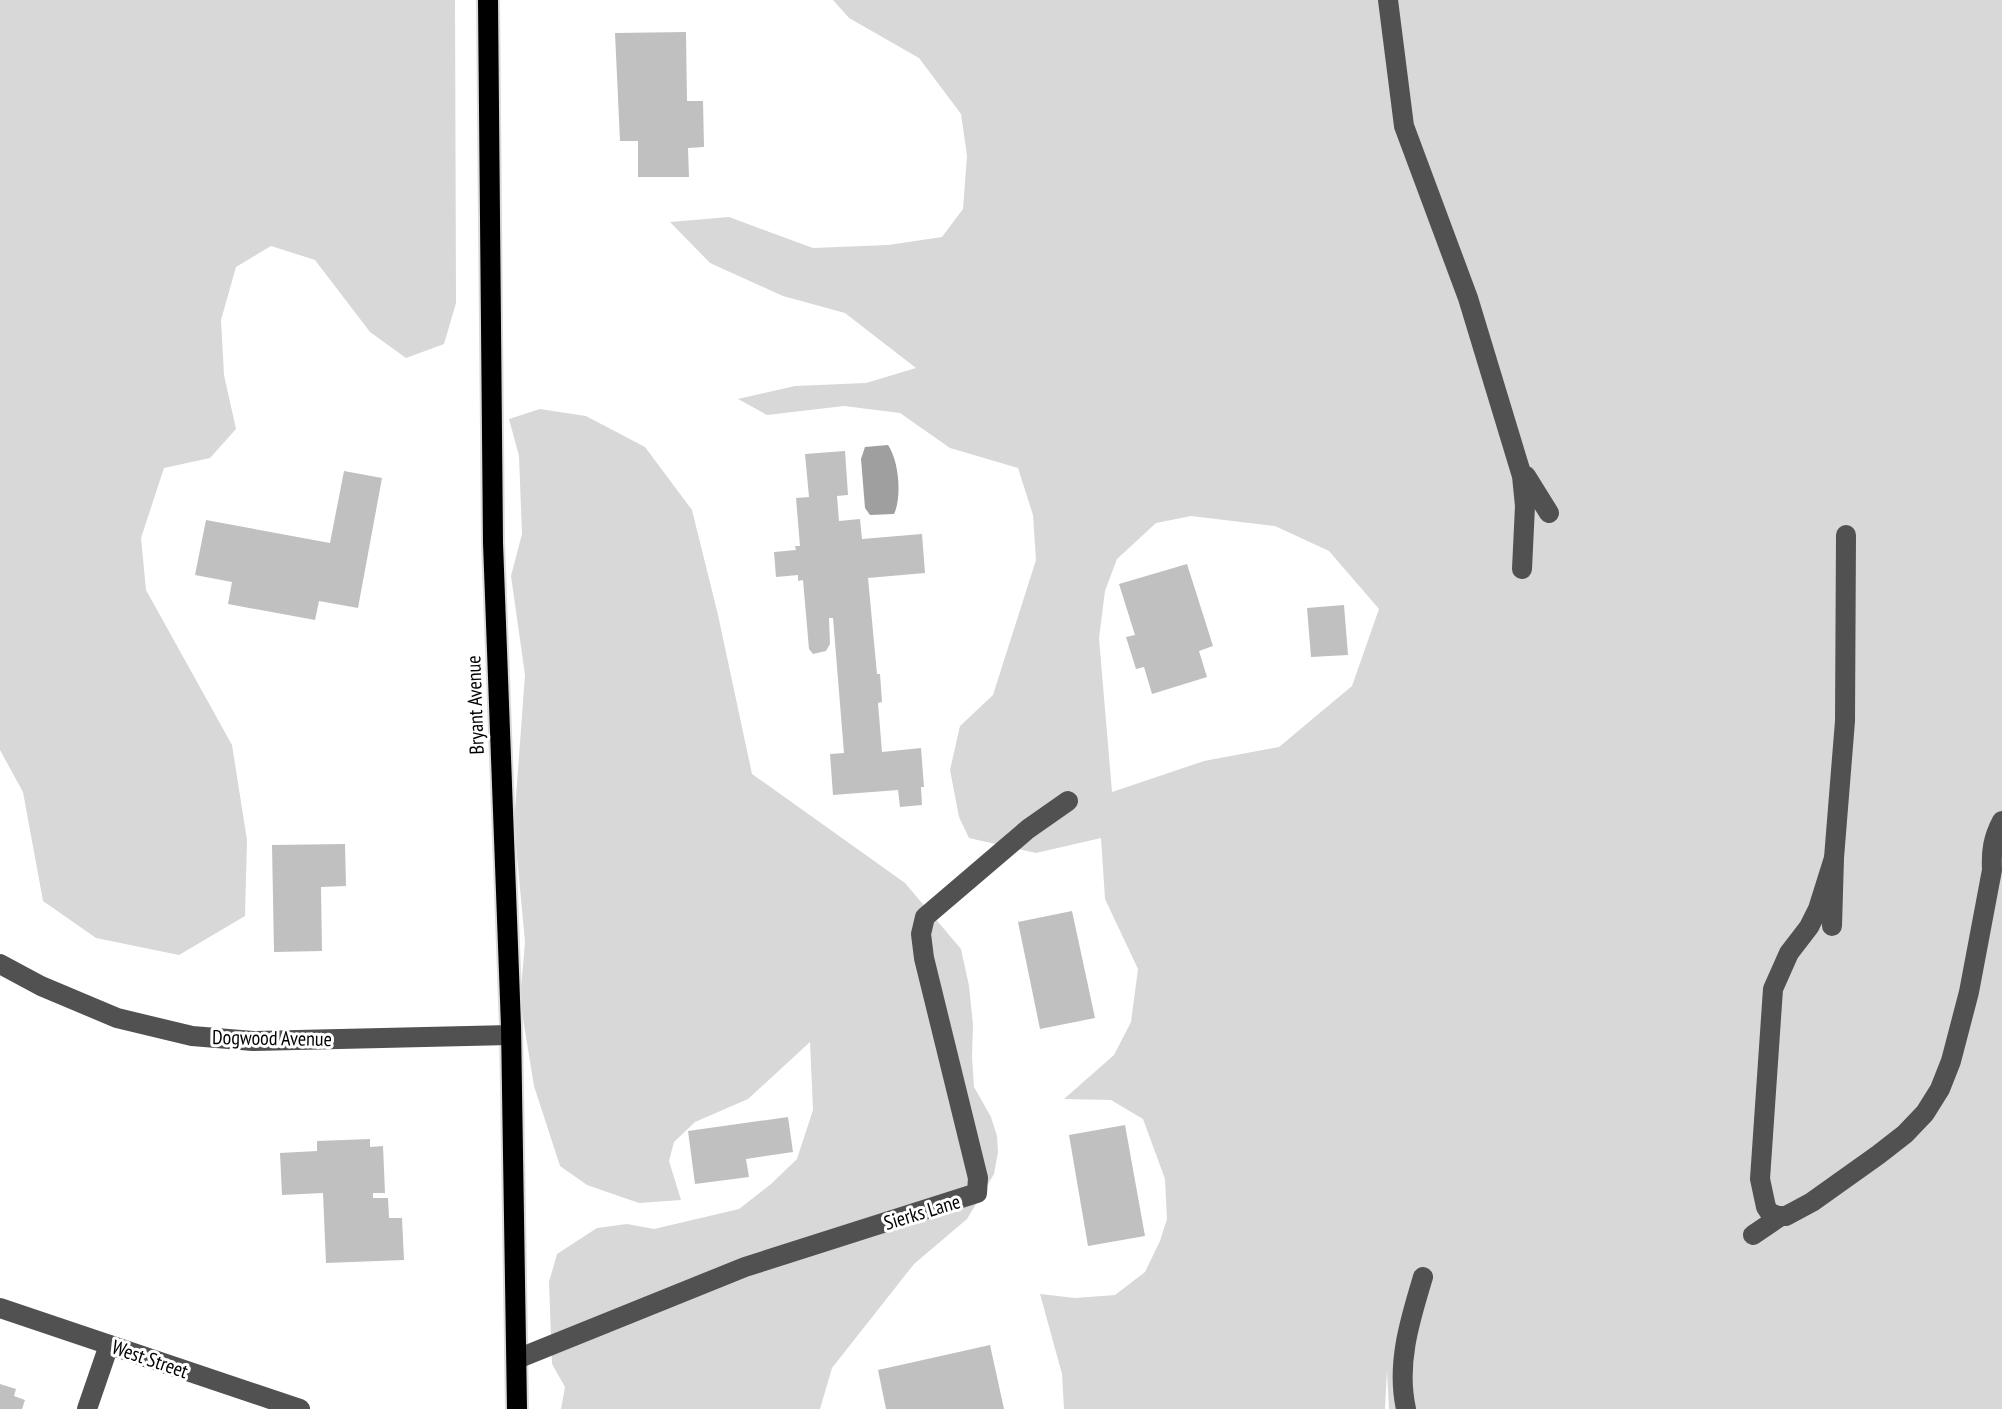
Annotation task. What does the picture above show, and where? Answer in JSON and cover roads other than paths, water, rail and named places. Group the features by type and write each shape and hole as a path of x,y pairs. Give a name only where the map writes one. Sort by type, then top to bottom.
{"main road":[{"name":"Bryant Avenue","path":"488,0 493,543 511,1035 517,1409"}],"street":[{"path":"1388,0 1404,126 1468,298 1517,460 1525,506 1522,569"},
{"path":"1517,460 1549,513"},
{"path":"1832,926 1845,721 1846,535"},
{"name":"Sierks Lane","path":"517,1359 745,1267 977,1193 978,1178 924,958 921,934 925,917 1028,829 1068,801"},
{"path":"1753,1235 1781,1216 1812,1202 1905,1134 1925,1113 1940,1089 1951,1061 1969,992 1992,870 1994,836 2002,821"},
{"path":"1781,1216 1770,1213 1766,1207 1760,1179 1773,989 1789,953 1818,909 1834,858"},
{"name":"Dogwood Avenue","path":"0,964 41,986 117,1018 192,1036 253,1041 511,1035"},
{"path":"1406,1409 1403,1395 1404,1355 1408,1328 1423,1277"},
{"name":"West Street","path":"0,1308 300,1409"},
{"path":"87,1409 109,1345"}]}
